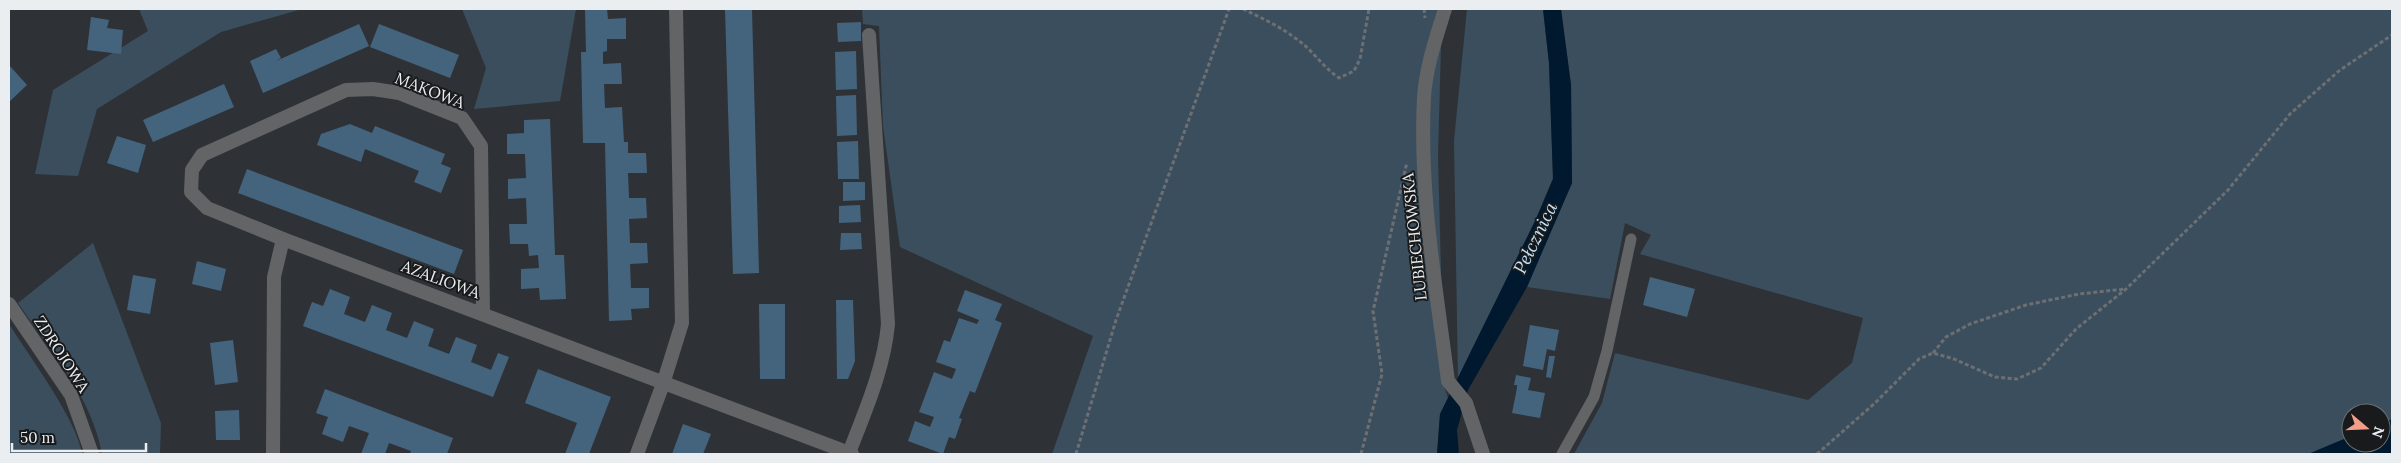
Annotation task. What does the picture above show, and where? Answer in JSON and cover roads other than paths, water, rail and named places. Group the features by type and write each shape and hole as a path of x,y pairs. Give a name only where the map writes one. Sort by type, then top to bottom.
{"street":[{"path":"637,454 663,384 682,323 676,9"},
{"name":"LUBIECHOWSKA","path":"1445,9 1430,58 1426,86 1424,150 1426,207 1448,380 1454,390 1466,402 1483,454"},
{"path":"851,454 878,378 886,348 888,324 869,35"},
{"name":"MAKOWA","path":"206,208 191,192 192,170 202,155 346,90 373,88 399,93 462,118 482,146 483,313"},
{"name":"AZALIOWA","path":"206,208 283,239 483,313 663,384 851,454"},
{"path":"273,454 274,277 283,239"},
{"name":"ZDROJOWA","path":"9,304 71,395 92,454"}],"lane":[{"path":"1562,454 1594,397 1608,351 1631,239"}],"water":[{"name":"Pełcznica","path":"1543,9 1561,9 1571,85 1572,183 1527,287 1468,390 1457,430 1459,454 1437,454 1440,414 1536,219 1553,179 1549,63"},
{"path":"2391,419 2392,454 2308,454 2341,440 2341,453 2391,453"}]}
